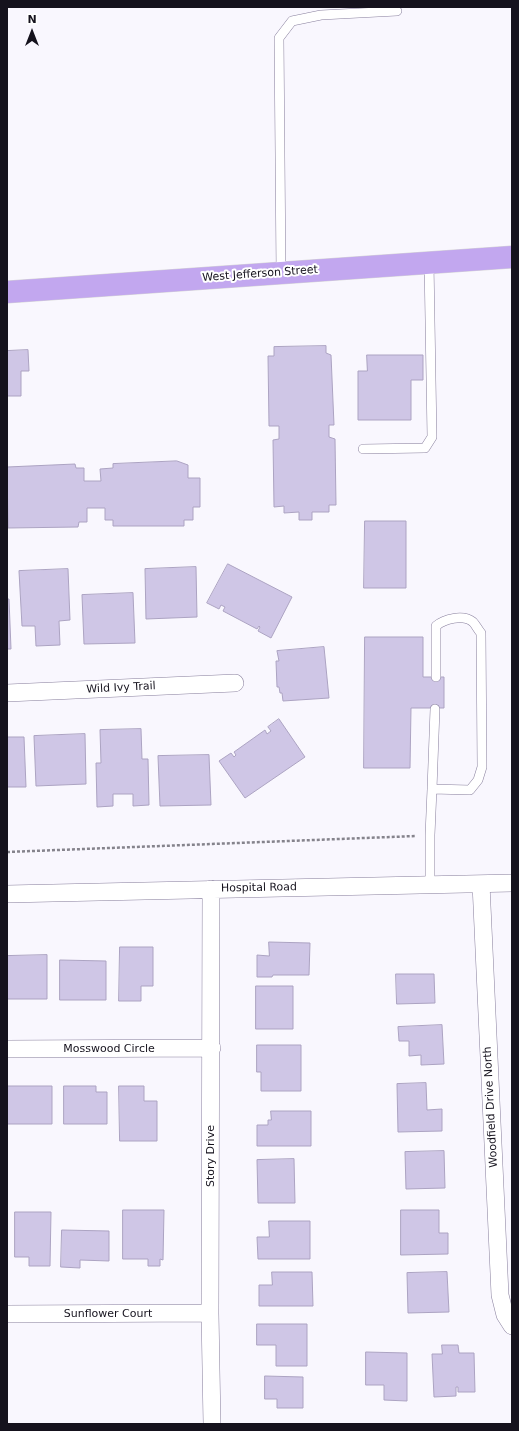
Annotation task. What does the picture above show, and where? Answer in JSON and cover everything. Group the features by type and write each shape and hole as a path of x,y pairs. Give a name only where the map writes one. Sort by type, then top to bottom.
{"main road":[{"name":"West Jefferson Street","path":"7,292 512,257"}],"street":[{"name":"Wild Ivy Trail","path":"7,693 235,683"},
{"name":"Hospital Road","path":"7,894 512,883"},
{"name":"Woodfield Drive North","path":"481,884 500,1295 505,1315 512,1326"},
{"name":"Story Drive","path":"211,889 212,1048 210,1313 212,1424"},
{"name":"Mosswood Circle","path":"7,1049 212,1048"},
{"name":"Sunflower Court","path":"7,1314 210,1313"}],"lane":[{"path":"281,273 279,38 292,21 321,16 397,11"},
{"path":"363,449 425,448 432,437 429,262"},
{"path":"432,789 470,790 478,780 482,767 481,633 472,622 461,619 443,620 436,626 436,677"},
{"path":"430,884 430,835 435,709"}],"path":[{"path":"7,852 430,835"}],"building":[{"path":"326,346 326,353 331,355 334,425 329,425 329,437 335,439 336,505 329,505 329,512 312,512 312,520 299,520 299,512 284,513 284,506 274,507 273,440 279,439 279,426 269,426 268,356 274,356 274,347"},
{"path":"28,350 29,371 21,371 21,396 7,396 7,351"},
{"path":"367,355 423,355 423,380 411,380 411,420 358,420 358,371 367,371"},
{"path":"177,461 188,465 188,478 200,478 200,507 193,507 193,520 184,520 184,526 113,526 113,520 105,520 105,508 87,508 87,522 79,522 78,527 8,528 7,467 75,464 76,468 84,468 84,481 101,481 100,469 113,468 113,464"},
{"path":"365,521 406,521 406,588 364,588"},
{"path":"228,564 292,597 271,638 258,631 259,626 257,629 223,611 225,607 221,605 219,609 207,603"},
{"path":"196,567 197,617 146,619 145,569"},
{"path":"68,569 70,620 59,621 60,645 36,646 35,626 22,626 19,571"},
{"path":"133,593 135,643 84,644 82,595"},
{"path":"7,599 9,599 11,649 7,649"},
{"path":"365,637 423,637 423,677 444,677 444,708 411,708 410,768 364,768"},
{"path":"324,647 329,698 283,701 282,693 280,693 279,687 277,687 276,661 279,661 277,651"},
{"path":"279,719 305,757 245,798 219,761 231,753 234,757 236,755 234,752 265,730 267,734 271,731 268,727"},
{"path":"141,729 142,759 148,759 149,805 133,806 133,794 113,794 113,806 97,807 96,763 101,763 100,730"},
{"path":"85,734 86,784 36,786 34,736"},
{"path":"7,737 24,737 26,787 7,787"},
{"path":"209,755 211,805 160,806 158,756"},
{"path":"269,942 310,943 309,975 273,975 272,977 257,977 257,955 269,956"},
{"path":"120,947 153,947 153,986 141,986 141,1001 119,1001"},
{"path":"47,955 47,999 7,999 7,956"},
{"path":"60,960 106,961 106,1000 60,1000"},
{"path":"396,974 434,974 435,1003 397,1004"},
{"path":"256,986 293,986 293,1029 256,1029"},
{"path":"442,1025 444,1064 421,1065 421,1055 409,1056 409,1041 399,1041 398,1027"},
{"path":"257,1045 301,1045 301,1091 261,1091 261,1072 257,1072"},
{"path":"426,1083 427,1110 442,1109 442,1131 398,1132 397,1084"},
{"path":"7,1086 52,1086 52,1124 7,1124"},
{"path":"64,1086 96,1086 96,1092 107,1092 107,1124 64,1124"},
{"path":"119,1086 144,1086 144,1101 157,1101 157,1141 120,1141"},
{"path":"271,1111 311,1111 311,1146 257,1146 257,1125 268,1125 268,1120 271,1120"},
{"path":"444,1151 445,1188 406,1189 405,1152"},
{"path":"294,1159 295,1203 258,1203 257,1160"},
{"path":"123,1210 164,1210 163,1260 160,1259 160,1266 148,1266 148,1259 123,1259"},
{"path":"401,1210 439,1210 439,1233 448,1233 448,1254 401,1255"},
{"path":"15,1212 51,1212 50,1266 29,1266 29,1257 15,1257"},
{"path":"269,1221 310,1221 310,1259 258,1259 257,1237 269,1237"},
{"path":"62,1230 109,1231 109,1261 80,1260 80,1268 61,1267"},
{"path":"272,1272 312,1272 313,1306 259,1306 259,1285 272,1285"},
{"path":"447,1272 449,1312 408,1313 407,1273"},
{"path":"257,1324 307,1324 307,1366 276,1366 276,1345 257,1345"},
{"path":"442,1345 458,1345 459,1353 474,1353 475,1392 458,1392 458,1387 456,1387 456,1396 434,1397 432,1354 442,1354"},
{"path":"366,1352 407,1353 407,1401 384,1400 384,1385 366,1385"},
{"path":"265,1376 303,1377 303,1408 277,1408 277,1399 265,1399"}]}
